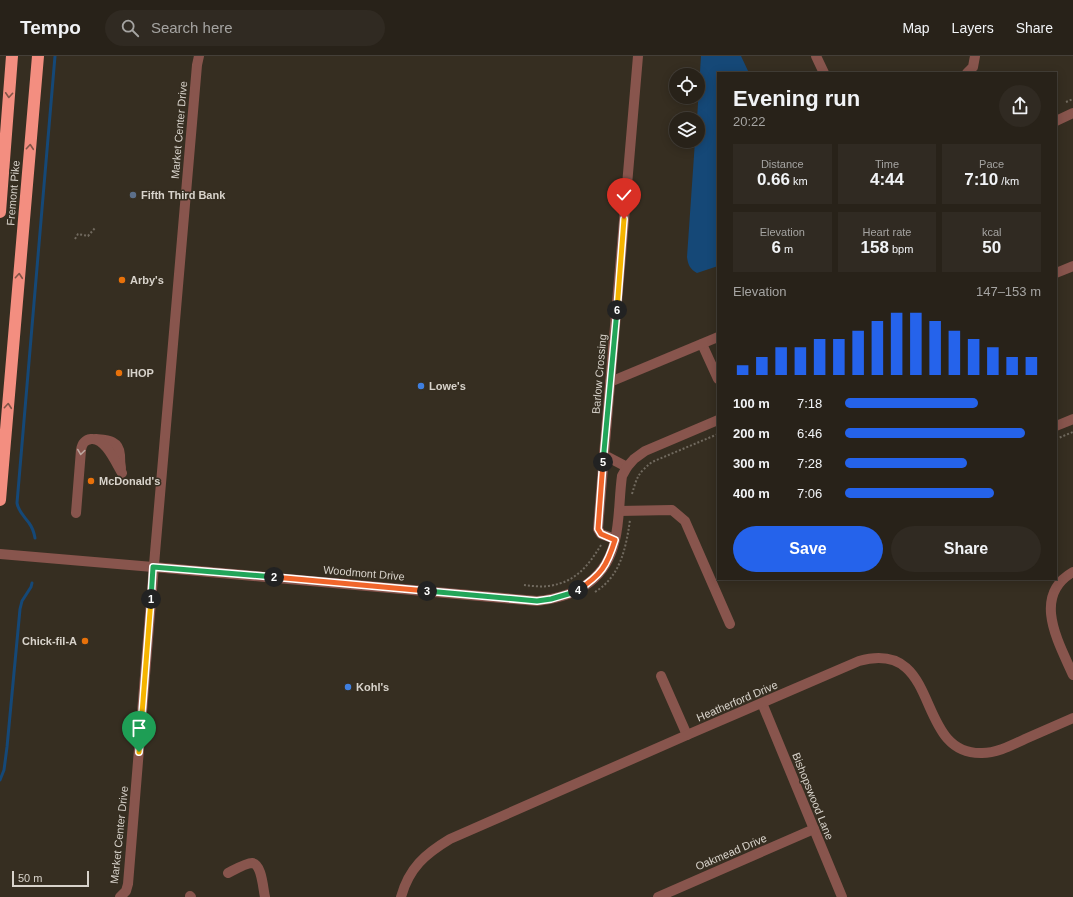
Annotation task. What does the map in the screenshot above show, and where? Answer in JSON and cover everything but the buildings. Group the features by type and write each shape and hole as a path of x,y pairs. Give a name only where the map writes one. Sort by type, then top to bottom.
{"highway":[{"name":"Fremont Pike","path":"0,212 12,56"},
{"name":"Fremont Pike","path":"0,500 38,56"}],"street":[{"name":"Market Center Drive","path":"120,897 126,891 128,884 153,567 199,56"},
{"name":"Barlow Crossing","path":"615,540 601,534 598,529 638,56"},
{"path":"816,56 824,72"},
{"path":"969,72 973,67 975,56"},
{"path":"1057,120 1073,113"},
{"path":"1057,273 1073,266"},
{"path":"610,382 717,337"},
{"path":"702,344 717,377"},
{"path":"1057,426 1073,419"},
{"path":"604,455 626,467 645,451 717,420"},
{"path":"76,513 82,444 90,439 96,439 105,445 122,474"},
{"name":"Woodmont Drive","path":"0,554 537,601 551,599 575,592 597,576 609,559 615,540 622,476 626,467"},
{"path":"619,511 672,510 685,521 730,624"},
{"path":"1073,572 1063,580 1054,592 1050,615 1056,636 1073,675"},
{"name":"Heatherford Drive","path":"401,897 408,878 418,862 436,847 450,839 859,661 883,658 898,662 910,671 920,684 942,733 951,743 968,752 984,753 998,750 1073,718"},
{"path":"661,676 687,735"},
{"name":"Bishopswood Lane","path":"762,703 842,897"},
{"name":"Oakmead Drive","path":"658,897 814,829"},
{"path":"228,873 247,864 255,864 260,871 265,897"}],"path":[{"path":"1066,102 1073,99"},
{"path":"75,239 78,234 88,236 95,228"},
{"path":"1057,439 1073,432"},
{"path":"632,494 637,477 643,469 652,462 717,434"},
{"path":"524,585 549,586 572,578 588,565 601,544"}],"water":[{"path":"701,56 741,56 749,72 717,72 717,266 697,273 690,266 687,257 695,148 705,148 705,112 697,112 698,104 705,104 705,68 700,68"}],"waterway":[{"path":"35,538 31,526 20,511 17,503 55,56"},
{"path":"0,780 4,770 7,747 20,609 22,601 32,583"}],"place":[{"name":"Fifth Third Bank","path":"133,195"},
{"name":"Arby's","path":"122,280"},
{"name":"IHOP","path":"119,373"},
{"name":"Lowe's","path":"421,386"},
{"name":"McDonald's","path":"91,481"},
{"name":"Chick-fil-A","path":"85,641"},
{"name":"Kohl's","path":"348,687"}],"route":[{"path":"139,752 153,567 537,601 551,599 575,592 597,576 609,559 615,540 601,534 598,529 598,524 624,219"}]}
